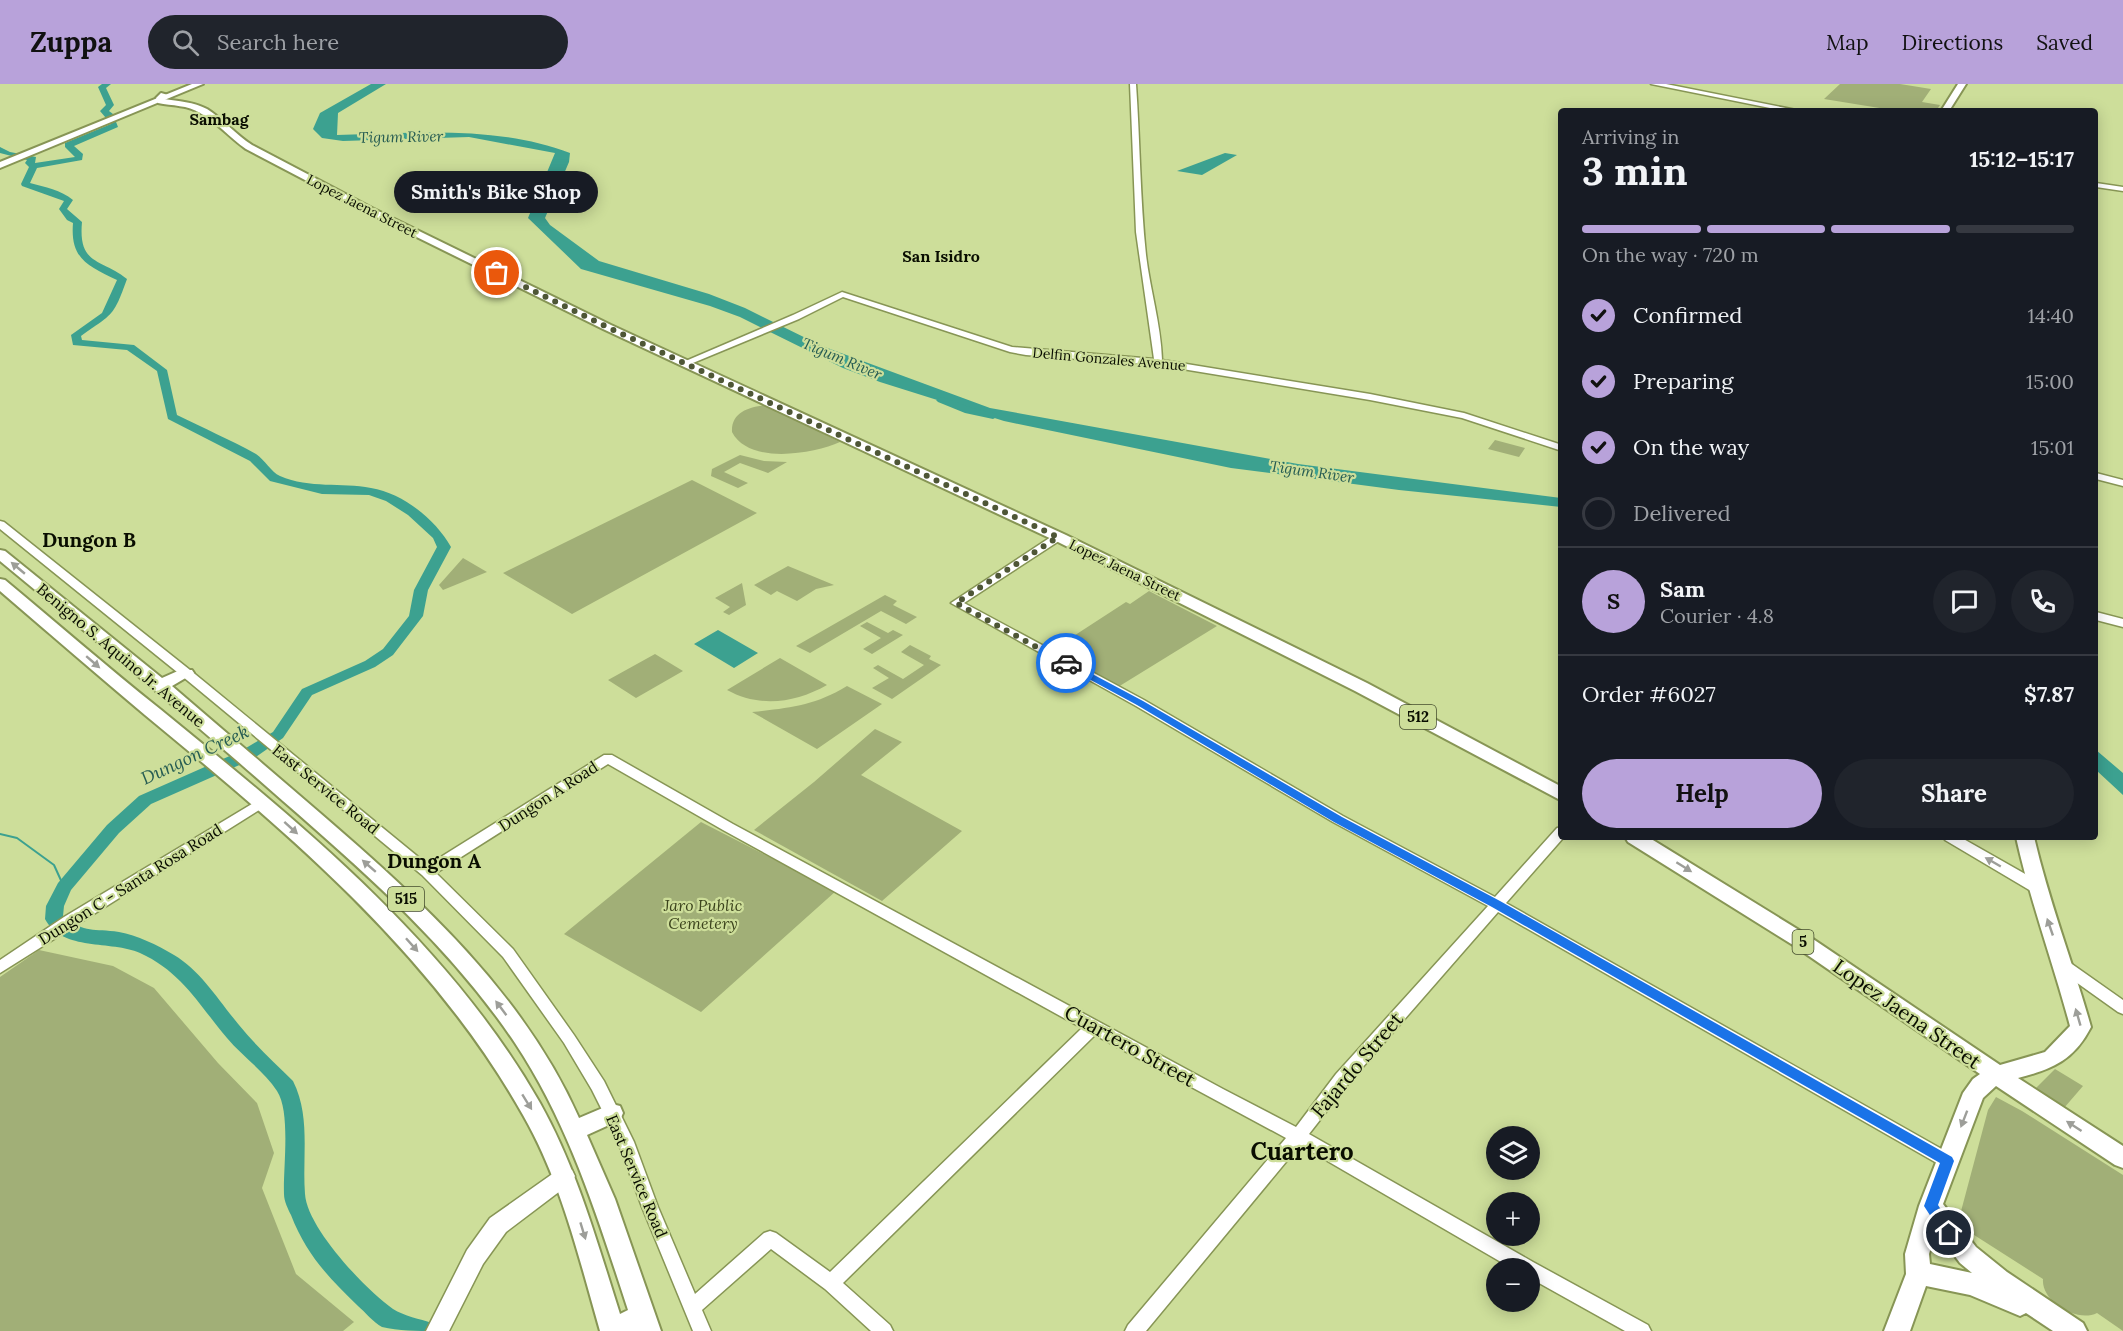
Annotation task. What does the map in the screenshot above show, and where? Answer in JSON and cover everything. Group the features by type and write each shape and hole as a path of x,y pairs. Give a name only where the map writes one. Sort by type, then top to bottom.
{"main road":[{"path":"167,99 190,84"},
{"path":"2,163 127,112 167,99 199,84"},
{"path":"1655,84 1781,108"},
{"path":"1947,108 1962,84"},
{"name":"Lopez Jaena Street","path":"167,99 204,111 232,136 312,181 607,327 1058,537 1361,687 1558,793"},
{"name":"Benigno S. Aquino Jr. Avenue","path":"0,554 161,685 394,888 476,974 524,1038 561,1102 603,1199 645,1323"},
{"name":"Benigno S. Aquino Jr. Avenue","path":"0,583 261,802 373,902 455,994 530,1105 565,1176 613,1330"},
{"path":"2098,617 2123,623"},
{"path":"61,634 85,625"},
{"path":"161,685 186,673"},
{"name":"Lopez Jaena Street","path":"1639,840 1800,940 1930,1026 1997,1076 2123,1158"},
{"path":"1897,1331 1918,1274 1917,1254 1931,1206 1974,1093 1986,1080 2053,1058 2069,1043 2081,1027 2064,966 2036,887 2026,840"},
{"path":"373,902 394,888"},
{"path":"574,1131 612,1113"},
{"path":"442,1321 475,1257 498,1225 565,1176"},
{"path":"1931,1206 1968,1255 1998,1280 2074,1331"},
{"path":"1918,1274 1943,1276 1969,1283 2046,1314"},
{"path":"613,1330 645,1323"}],"street":[{"path":"1133,84 1141,252 1154,319 1158,362"},
{"path":"2098,184 2123,188"},
{"name":"Delfin Gonzales Avenue","path":"685,363 796,317 842,294 1010,349 1158,362 1417,406 1479,420 1558,447"},
{"path":"2098,477 2123,483"},
{"name":"East Service Road","path":"0,524 186,673 427,872 508,953 569,1039 612,1113 626,1142 650,1207 702,1331"},
{"path":"1058,537 956,603 1140,703 1338,819 1496,904 1948,1161"},
{"name":"Dungon A Road","path":"427,872 608,758"},
{"name":"Cuartero Street","path":"608,758 728,827 1298,1136 1511,1258"},
{"name":"Dungon C - Santa Rosa Road","path":"0,968 69,921 261,802"},
{"name":"Fajardo Street","path":"1134,1331 1298,1136 1342,1078 1558,835"},
{"path":"1955,840 2036,887"},
{"path":"2064,966 2123,1008"},
{"path":"831,1283 1094,1026"},
{"path":"693,1307 770,1239 831,1283 884,1331"},
{"name":"Cuartero Street","path":"1540,1275 1642,1331"}],"green space":[{"path":"1840,84 1900,84 1931,89 1922,102 1940,105 1938,108 1880,108 1824,99"},
{"path":"766,405 840,442 798,453 767,453 752,449 740,442 732,432 732,425 742,412"},
{"path":"1495,440 1525,448 1519,457 1488,449"},
{"path":"740,455 764,461 787,462 768,473 740,463 724,472 748,483 738,488 711,476 712,469"},
{"path":"692,480 757,513 572,614 503,573"},
{"path":"463,558 487,572 443,590 439,585"},
{"path":"788,566 834,585 816,589 797,601 777,591 771,595 754,585"},
{"path":"742,583 746,605 729,615 723,612 730,607 715,598"},
{"path":"1149,591 1217,626 1118,687 1065,656 1077,649 1066,641 1126,602 1130,604"},
{"path":"885,595 897,601 893,605 917,617 906,624 881,611 810,653 796,646"},
{"path":"867,622 888,633 893,630 903,635 872,654 863,649 881,638 860,626"},
{"path":"910,645 931,656 929,659 941,665 892,699 872,688 889,678 873,668 878,665 903,679 924,665 901,652"},
{"path":"655,654 683,671 636,698 608,680"},
{"path":"780,658 827,685 803,696 777,701 752,699 727,690"},
{"path":"847,686 882,704 817,749 752,712 812,702"},
{"path":"875,729 902,742 861,775 962,831 882,901 754,830"},
{"name":"Jaro Public Cemetery","path":"701,822 836,891 701,1012 564,934"},
{"path":"39,950 113,966 154,988 218,1063 257,1103 274,1153 262,1188 296,1274 354,1322 343,1331 0,1331 0,977"},
{"path":"2055,1069 2083,1086 2064,1108 2035,1089"},
{"path":"1996,1097 2123,1175 2123,1331 2097,1313 2080,1315 2071,1313 2054,1303 2044,1287 2043,1279 1971,1233 1962,1224 1960,1215 1988,1110"}],"water":[{"path":"371,84 386,84 338,113 337,135 425,132 484,134 542,144 570,153 569,162 545,218 550,225 599,261 709,294 745,308 822,346 990,408 1298,464 1558,498 1558,507 1399,490 1231,468 1004,421 880,382 843,368 740,317 710,306 581,269 528,218 555,153 469,137 343,141 322,138 313,129 320,113"},
{"path":"1225,153 1237,155 1202,175 1177,171"},
{"path":"718,630 758,653 734,668 694,644"},
{"path":"2098,752 2123,773 2123,795 2098,772"}],"waterway":[{"path":"34,166 79,158 79,154 68,145 115,125 109,114 104,111 110,105 102,87 107,84"},
{"name":"Dungon Creek","path":"0,149 7,154 33,159 29,163 34,166"},
{"name":"Dungon Creek","path":"34,166 25,184 58,194 69,200 63,209 70,218 78,222 77,235 81,253 94,265 122,279 109,311 76,335 77,343 130,347 162,370 172,417 254,458 274,478 322,490 370,491 390,498 412,512 438,536 444,547 421,590 416,616 388,652 370,664 307,692 278,735 247,755 145,800 113,829 64,887 55,906 54,919 71,932 88,937 120,939 146,948 170,961 205,994 233,1032 286,1087 292,1105 296,1154 294,1197 310,1236 336,1270 387,1318 424,1331"},
{"name":"Tigum River","path":"942,400 969,411 993,416"},
{"path":"0,834 17,838 54,865 64,887"}],"way so far":[{"path":"497,273 660,352 1058,537 956,603 1066,663"}],"place":[{"name":"Smith's Bike Shop","path":"497,273"}],"district":[{"name":"Sambag","path":"219,119"},
{"name":"San Isidro","path":"941,256"},
{"name":"Dungon B","path":"89,540"},
{"name":"Dungon A","path":"434,861"},
{"name":"Cuartero","path":"1302,1152"}],"route":[{"path":"1066,663 1140,703 1338,819 1496,904 1948,1161 1931,1206 1949,1233"}]}
